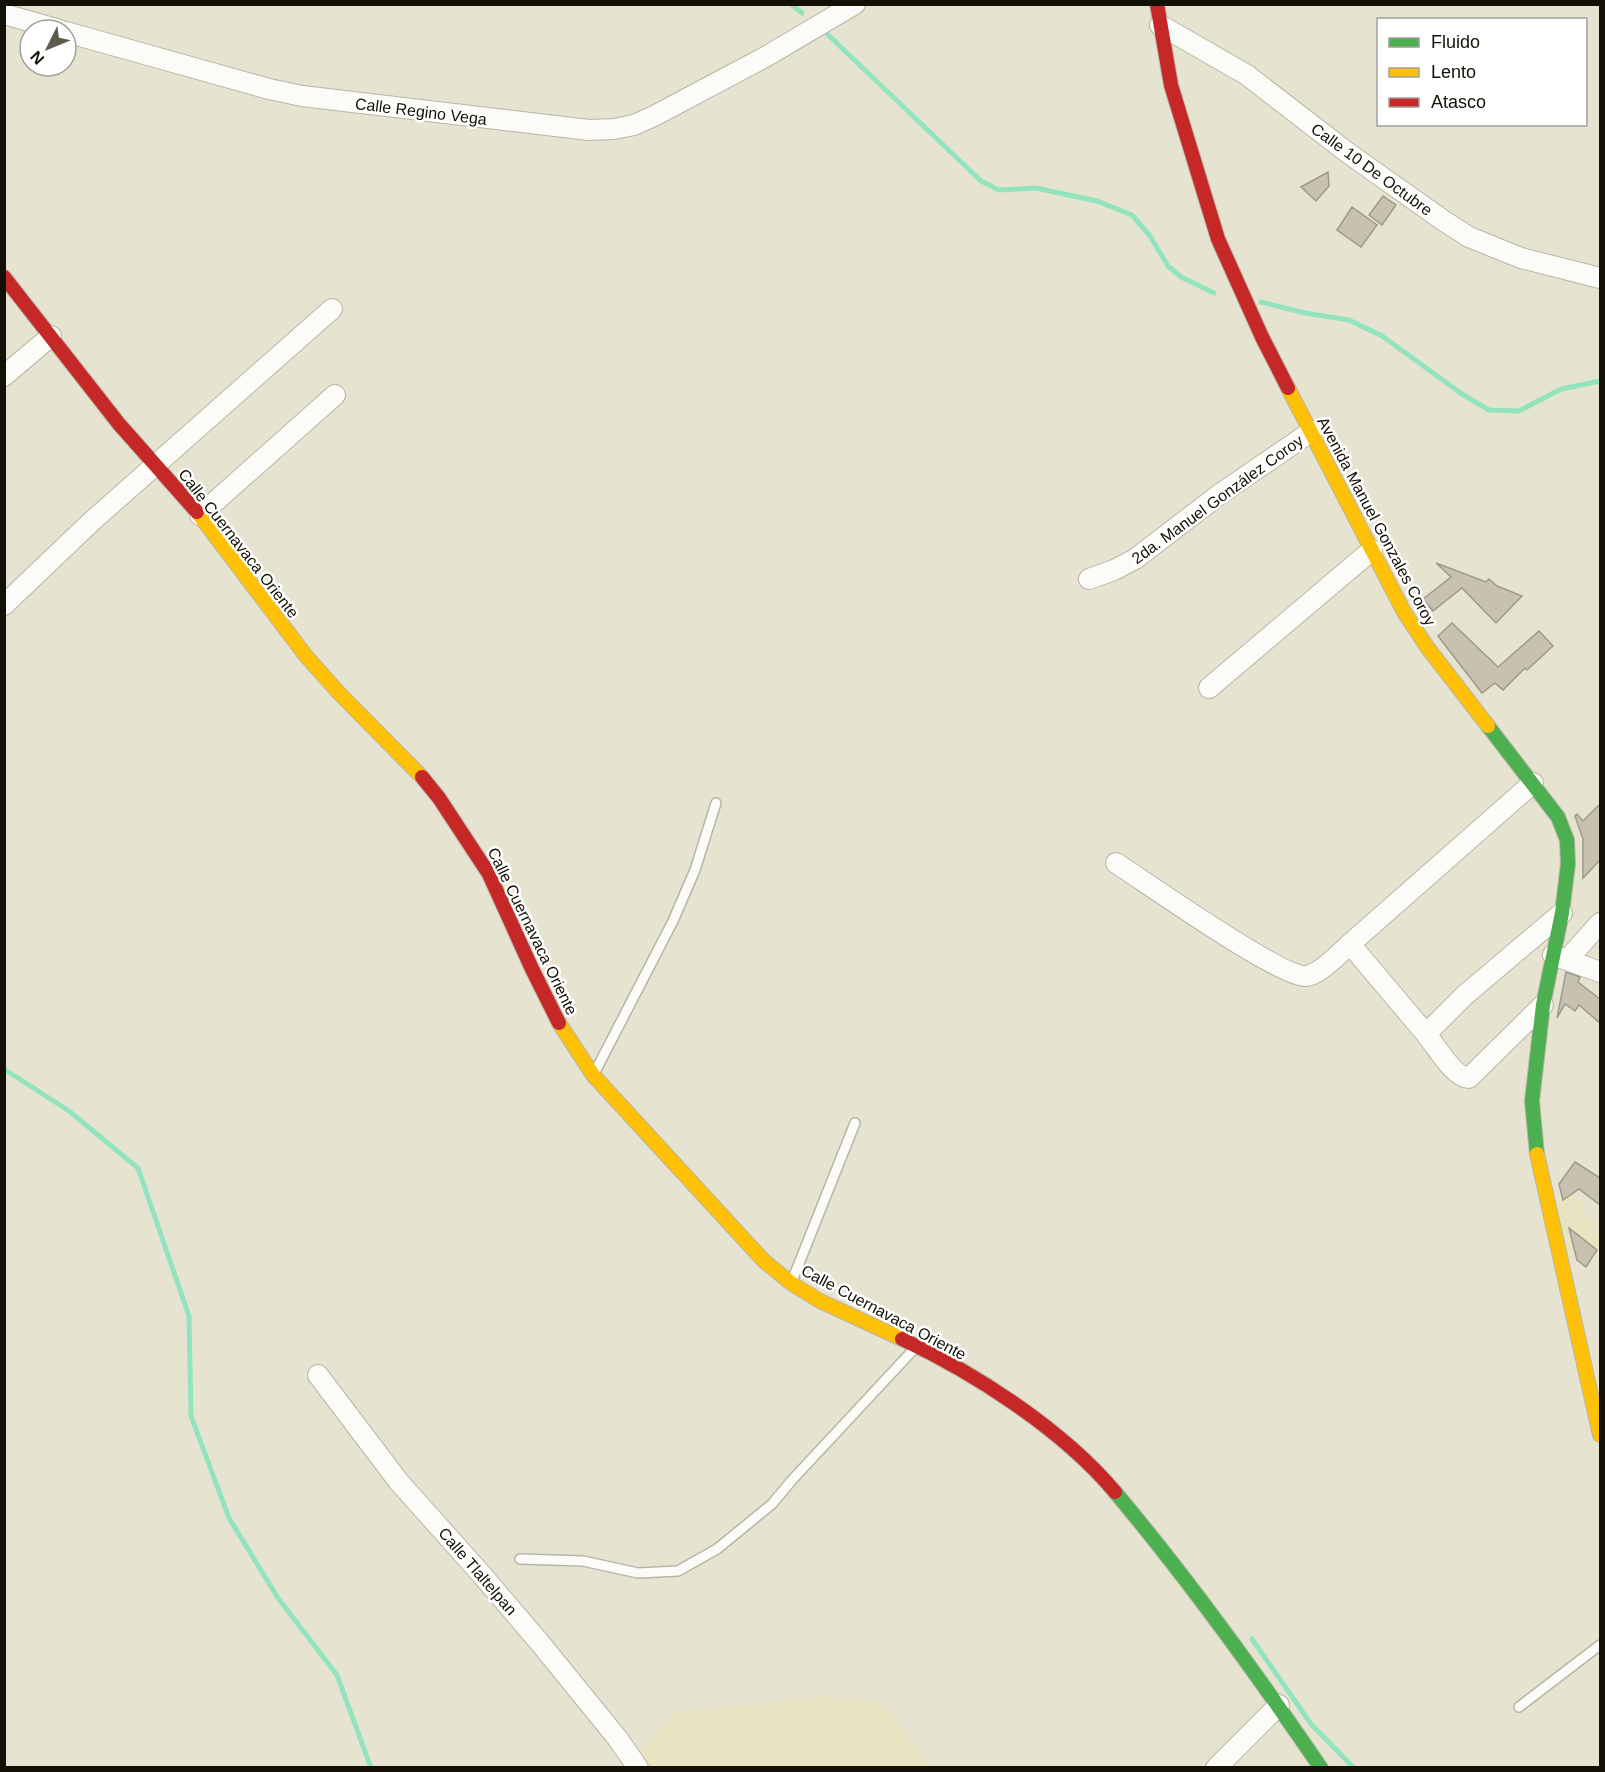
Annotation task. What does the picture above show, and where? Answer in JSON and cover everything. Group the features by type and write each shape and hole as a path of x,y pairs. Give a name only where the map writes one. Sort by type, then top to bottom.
{"main road":[{"name":"Avenida Manuel Gonzales Coroy","path":"1157,4 1171,85 1218,239 1262,337 1404,612 1426,647 1558,817 1567,840 1568,864 1560,957 1543,1005 1532,1101 1535,1143 1542,1178 1600,1435"},
{"name":"Calle Cuernavaca Oriente","path":"4,277 119,424 200,515 306,656 338,692 420,774 452,815 489,874 555,1016 593,1075 764,1261 791,1283 820,1300 936,1355 1011,1401 1037,1419 1110,1485 1279,1705 1321,1767"}],"street":[{"name":"Calle Regino Vega","path":"78,35 268,89 302,96 589,130 614,129 634,125 767,56 855,4"},
{"name":"Calle 10 De Octubre","path":"1160,26 1247,75 1348,153 1469,237 1521,258 1600,278"},
{"path":"4,605 91,522 332,309"},
{"path":"4,376 51,336"},
{"path":"200,515 335,395"},
{"name":"2da. Manuel González Coroy","path":"1089,579 1135,559 1220,494 1312,431"},
{"path":"1209,688 1372,550"},
{"path":"1116,862 1218,931 1289,972 1298,975 1312,974 1350,944 1533,783"},
{"path":"1426,1034 1466,995 1562,913"},
{"path":"1600,923 1560,957 1600,972"},
{"path":"1350,944 1461,1076 1469,1078 1543,1005"},
{"name":"Calle Tlaltelpan","path":"318,1375 399,1482 525,1626 618,1739 638,1767"},
{"path":"1216,1767 1279,1705"}],"lane":[{"path":"593,1075 673,921 695,870 716,803"},
{"path":"791,1283 855,1123"},
{"path":"520,1559 583,1561 638,1573 678,1571 717,1549 772,1504 917,1346"},
{"path":"1520,1707 1600,1645"}],"shaded area":[{"path":"1572,1194 1584,1205 1580,1212 1595,1222 1591,1229 1600,1236 1600,1246 1586,1267 1566,1252 1557,1206"},
{"path":"824,1696 884,1704 928,1767 637,1768 634,1762 673,1713"}],"building":[{"path":"1328,172 1329,186 1316,201 1301,187"},
{"path":"1383,196 1396,205 1382,225 1369,215"},
{"path":"1352,207 1377,225 1361,247 1337,230"},
{"path":"1436,563 1486,582 1489,579 1497,586 1522,596 1496,623 1462,588 1433,611 1423,599 1451,577"},
{"path":"1452,623 1498,667 1539,631 1553,646 1527,670 1525,668 1503,690 1495,683 1482,693 1438,636"},
{"path":"1600,804 1600,860 1583,878 1583,839 1575,816 1577,814 1583,821"},
{"path":"1566,972 1580,977 1578,982 1600,999 1600,1023 1579,1005 1575,1011 1565,1004 1557,1018"},
{"path":"1575,1162 1600,1178 1600,1205 1579,1189 1563,1200 1559,1184"},
{"path":"1569,1228 1597,1250 1586,1267 1577,1260"}],"waterway":[{"path":"791,4 802,13"},
{"path":"824,31 981,181 999,190 1036,188 1097,201 1132,215 1150,236 1168,266 1181,277 1214,293"},
{"path":"1261,302 1305,313 1349,320 1382,336 1462,394 1489,410 1519,411 1561,389 1600,381"},
{"path":"4,1069 69,1111 138,1168 189,1316 191,1416 229,1518 278,1598 337,1675 371,1768"},
{"path":"1252,1639 1311,1724 1354,1768"}],"traffic: fast":[{"path":"1488,726 1558,817 1567,840 1568,864 1562,913 1543,1005 1532,1101 1537,1154"},
{"path":"1115,1492 1221,1627 1321,1768"}],"traffic: slow":[{"path":"1288,388 1404,612 1427,647 1488,726"},
{"path":"197,512 306,656 338,692 422,777"},
{"path":"559,1023 593,1075 764,1261 791,1283 820,1301 902,1339"},
{"path":"1537,1154 1600,1435"}],"traffic: jam":[{"path":"1157,4 1171,85 1218,239 1262,337 1288,388"},
{"path":"4,277 119,424 197,512"},
{"path":"422,777 439,798 489,874 559,1023"},
{"path":"902,1339 988,1386 1044,1425 1094,1469 1115,1492"}]}
